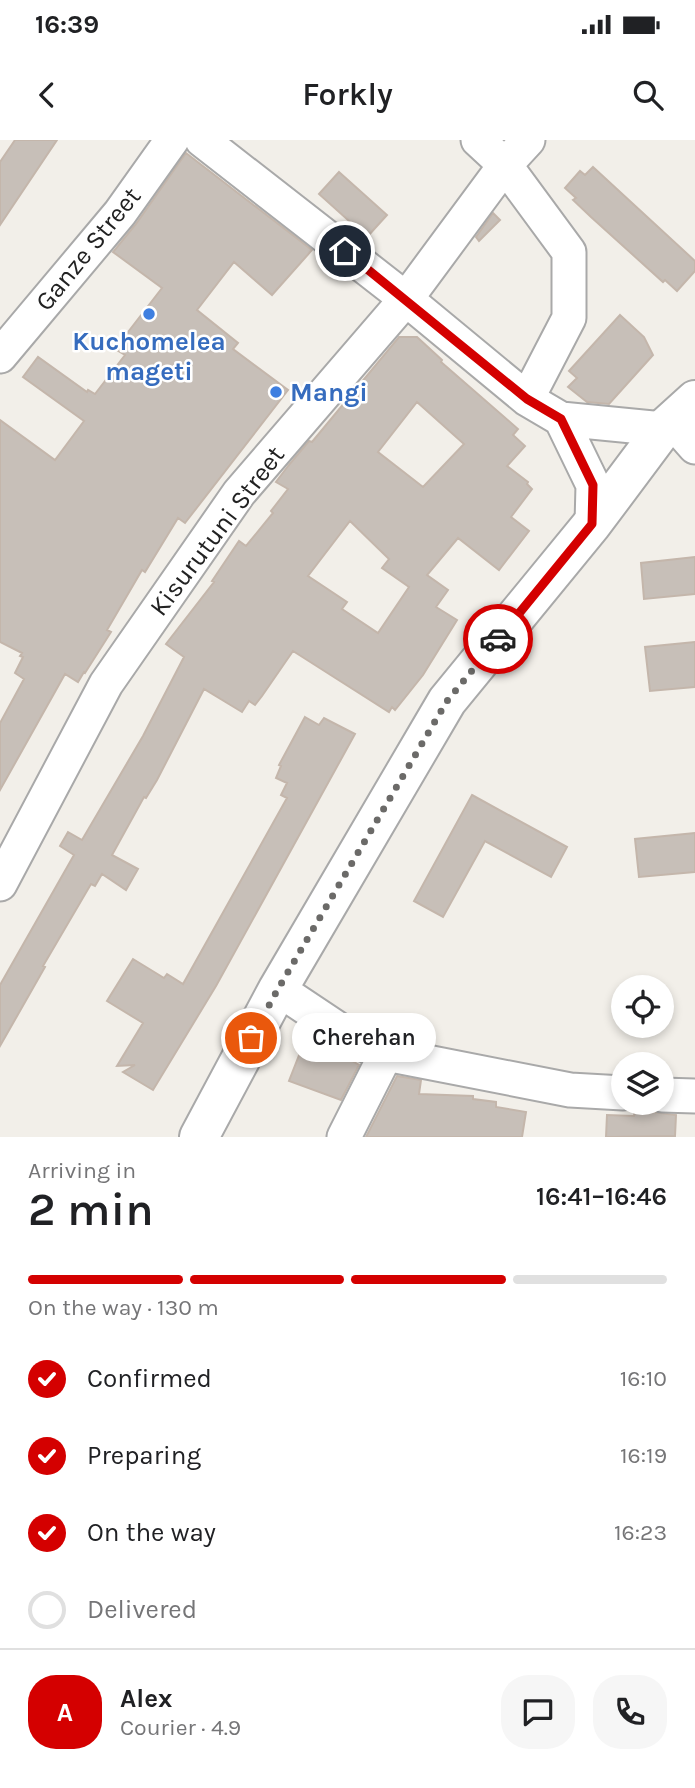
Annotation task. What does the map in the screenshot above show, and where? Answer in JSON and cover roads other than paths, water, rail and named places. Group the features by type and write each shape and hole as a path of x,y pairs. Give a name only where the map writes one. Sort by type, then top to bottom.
{"street":[{"name":"Ganze Street","path":"0,356 120,213 172,140"},
{"path":"202,140 406,299 527,399 561,419 681,424"},
{"path":"478,140 505,165 569,252 569,318 527,399"},
{"name":"Kisurutuni Street","path":"0,884 106,684 231,505 406,299 505,165 528,140"},
{"path":"561,419 593,485 592,524"},
{"path":"198,1137 278,989 447,701 592,524 681,424"},
{"path":"278,989 356,1041 386,1054 570,1090 611,1092"},
{"path":"344,1137 386,1054"},
{"path":"674,1095 695,1096"}],"place":[{"name":"Kuchomelea mageti","path":"149,314"},
{"name":"Mangi","path":"276,392"},
{"name":"Cherehan","path":"251,1038"}]}
